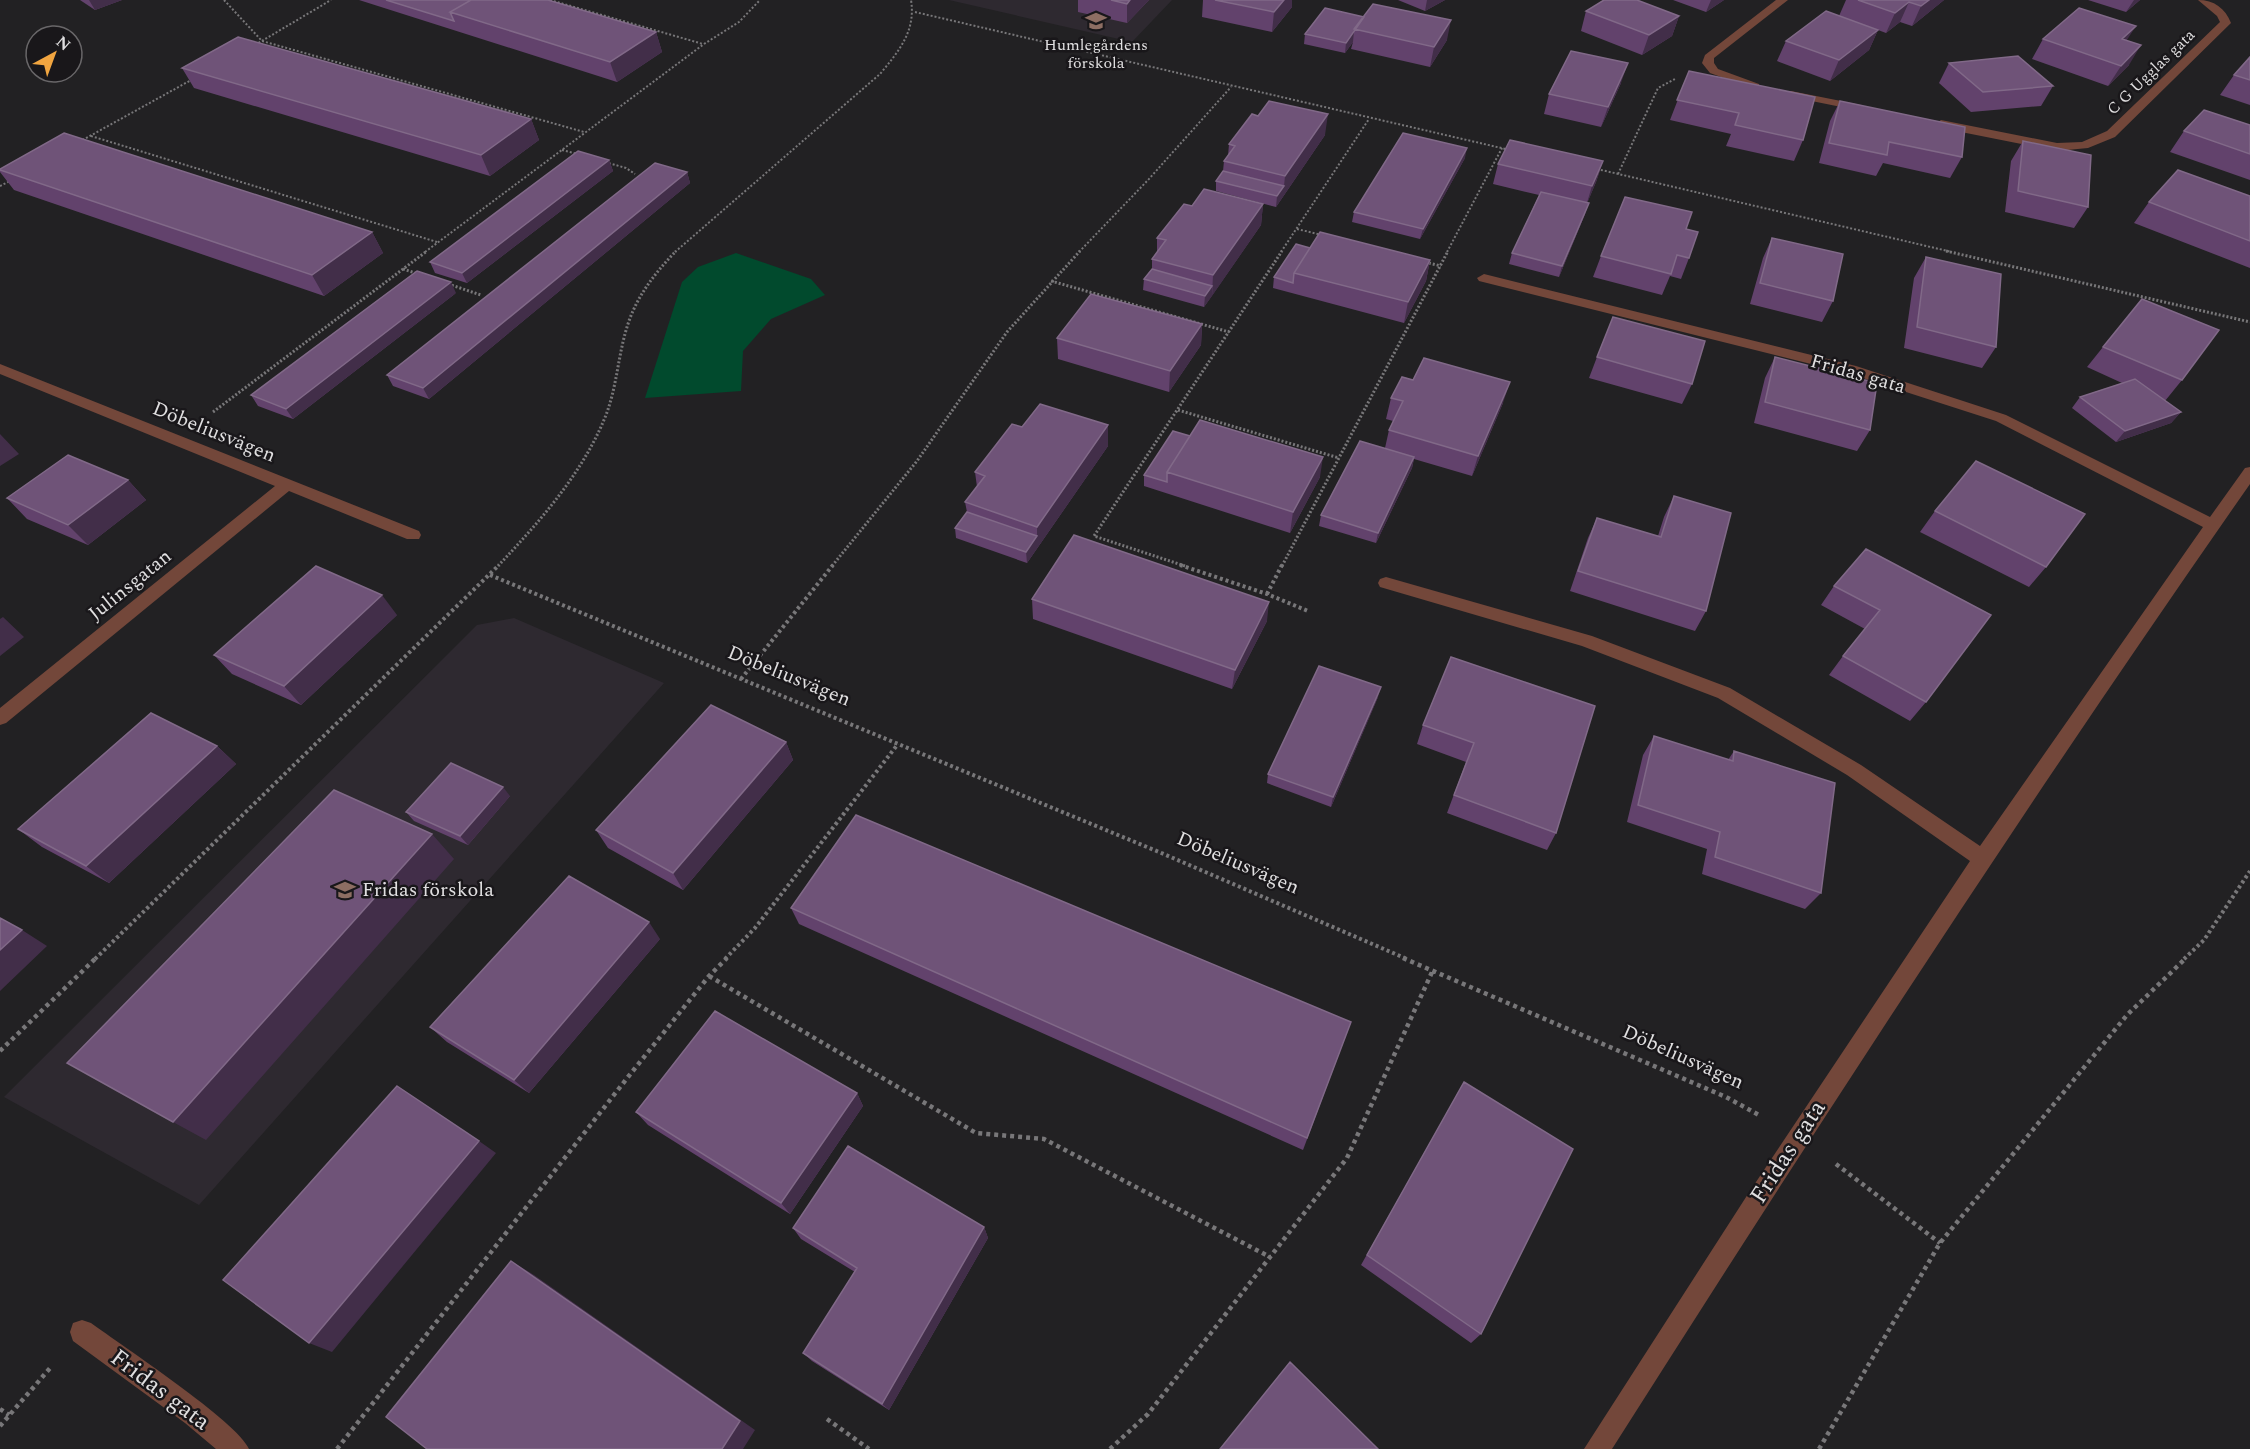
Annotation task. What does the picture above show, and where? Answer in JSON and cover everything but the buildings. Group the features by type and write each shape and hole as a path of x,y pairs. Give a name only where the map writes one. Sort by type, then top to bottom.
{"street":[{"path":"1783,0 1708,57 1708,63 1714,70 1734,80 1874,111"},
{"name":"C G Ugglas gata","path":"1931,122 2057,147 2084,145 2111,134 2226,23 2222,14 2203,0"},
{"name":"Fridas gata","path":"1484,278 1851,369 2001,418 2212,525"},
{"name":"Döbeliusvägen","path":"0,369 413,535"},
{"name":"Fridas gata","path":"1597,1449 1798,1135 1983,859 2250,472"},
{"name":"Julinsgatan","path":"0,718 287,484"},
{"path":"1386,583 1586,641 1724,693 1854,770 1983,859"},
{"name":"Fridas gata","path":"82,1332 194,1414 236,1449"}],"path":[{"path":"224,0 262,40 585,132"},
{"path":"252,46 331,0"},
{"path":"550,0 704,44"},
{"path":"177,439 561,149 704,44 739,22 760,0"},
{"path":"0,1051 490,575 533,529 585,460 613,400 623,341 644,287 656,272 725,206 880,74 905,44 914,24 915,12 912,0"},
{"path":"915,12 1369,119 1514,150"},
{"path":"1618,174 1658,88 1681,76 1714,70"},
{"path":"70,147 201,74"},
{"path":"741,679 917,461 1007,332 1051,281 1148,180 1231,87"},
{"path":"1308,611 1267,594 1094,536 1369,119"},
{"path":"90,136 438,242"},
{"path":"1267,594 1502,148"},
{"path":"561,149 583,156"},
{"path":"604,162 626,168 635,174"},
{"path":"1595,169 2250,322"},
{"path":"0,186 10,180"},
{"path":"1297,228 1330,237"},
{"path":"1418,260 1484,278"},
{"path":"402,269 425,276"},
{"path":"1051,281 1229,332"},
{"path":"447,284 481,295"},
{"path":"1178,410 1339,458"},
{"name":"Döbeliusvägen","path":"490,575 1160,852 1726,1097 1798,1135 1940,1243"},
{"path":"337,1449 709,976 755,928 898,744"},
{"path":"1819,1449 1940,1243 2127,1015 2204,940 2250,872"},
{"path":"1110,1449 1148,1414 1347,1158 1432,970"},
{"path":"709,976 976,1133 1044,1139 1270,1257"},
{"path":"0,1426 82,1332"},
{"path":"0,1409 9,1415"},
{"path":"827,1419 869,1449"}],"shaded area":[{"name":"Humlegårdens förskola","path":"949,0 1172,0 1132,42"},
{"name":"Fridas förskola","path":"514,618 664,683 199,1205 4,1097 477,625"}],"green space":[{"path":"736,253 811,279 825,295 771,319 743,351 741,391 645,398 682,282 698,267"}],"place":[{"name":"Humlegårdens förskola","path":"1096,21"},
{"name":"Fridas förskola","path":"345,890"}]}
